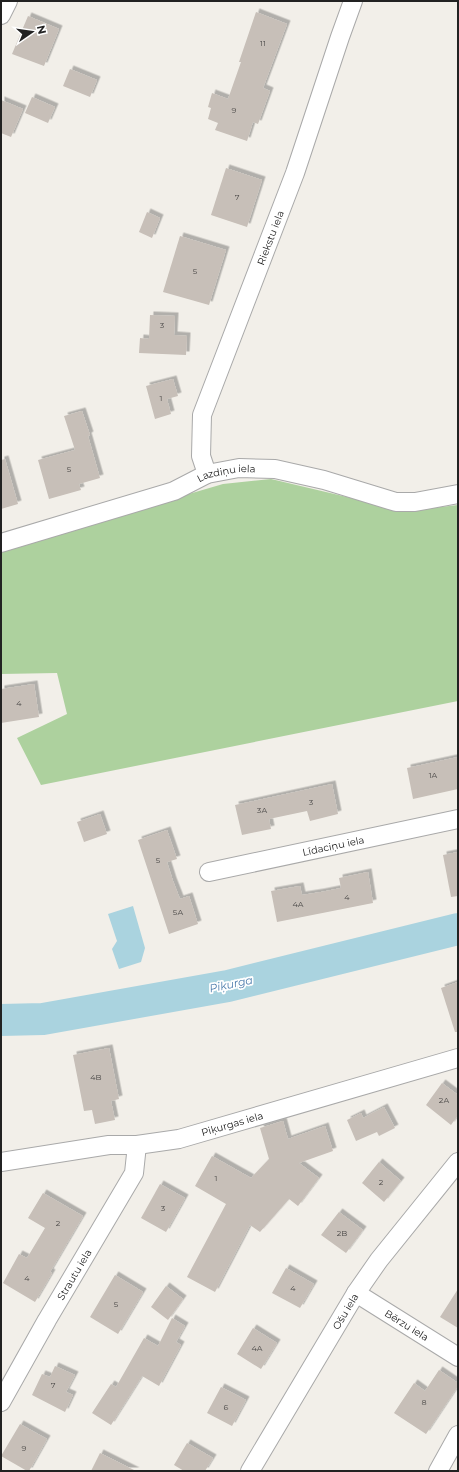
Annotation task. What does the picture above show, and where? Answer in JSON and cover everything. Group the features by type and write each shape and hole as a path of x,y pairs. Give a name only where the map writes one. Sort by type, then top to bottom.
{"street":[{"path":"1,15 8,1"},
{"name":"Riekstu iela","path":"207,474 201,456 202,415 295,173 353,1"},
{"name":"Lazdiņu iela","path":"1,544 174,491 207,474 239,468 275,469 324,480 396,502 415,502 458,494"},
{"name":"Līdaciņu iela","path":"209,872 458,819"},
{"name":"Piķurgas iela","path":"1,1162 109,1145 137,1145 179,1139 458,1058"},
{"name":"Strautu iela","path":"1,1402 47,1320 134,1173 137,1145"},
{"name":"Ošu iela","path":"250,1471 356,1292 379,1260 458,1162"},
{"name":"Bērzu iela","path":"356,1292 458,1357"},
{"path":"438,1471 458,1435"}],"green space":[{"path":"271,479 406,511 458,505 458,701 41,785 17,738 67,714 57,673 1,674 1,549 223,484"}],"water":[{"path":"133,906 145,948 141,962 119,969 112,949 117,941 108,914"}],"building":[{"path":"256,12 287,24 263,88 270,91 258,124 253,122 247,141 215,130 218,123 208,119 211,108 208,107 212,93 228,99"},
{"path":"28,16 59,29 44,66 12,54"},
{"path":"70,69 97,80 90,97 63,86"},
{"path":"32,97 55,107 48,123 25,113"},
{"path":"1,100 23,109 11,137 1,133"},
{"path":"226,168 262,180 247,227 211,215"},
{"path":"147,212 160,218 152,238 139,232"},
{"path":"180,236 226,250 209,305 163,292"},
{"path":"150,315 175,316 174,335 187,336 186,355 139,353 140,338 149,339"},
{"path":"173,379 178,396 167,399 171,414 155,419 146,386"},
{"path":"82,411 90,435 88,436 100,478 79,484 81,490 49,499 38,460 75,450 64,416"},
{"path":"5,459 18,504 1,509 1,460"},
{"path":"34,684 39,717 1,723 1,689"},
{"path":"458,757 458,789 413,799 407,768"},
{"path":"332,784 338,814 310,821 307,811 269,819 271,829 242,835 235,805"},
{"path":"100,814 107,834 84,842 77,822"},
{"path":"167,830 177,859 167,862 173,881 180,899 189,896 198,924 169,934 138,840"},
{"path":"458,852 458,896 451,897 443,855"},
{"path":"368,872 373,903 277,922 271,891 300,886 302,895 321,892 341,888 339,878"},
{"path":"458,982 458,1032 455,1032 441,988"},
{"path":"109,1048 119,1099 111,1101 115,1120 95,1124 92,1110 84,1111 73,1055"},
{"path":"442,1083 458,1095 458,1115 451,1125 426,1105"},
{"path":"384,1107 395,1128 379,1136 377,1132 356,1141 347,1120 361,1113 363,1118"},
{"path":"283,1121 288,1139 325,1126 333,1151 299,1163 319,1178 298,1206 289,1199 260,1232 250,1225 215,1292 187,1277 226,1204 195,1186 212,1156 251,1178 269,1159 260,1128"},
{"path":"379,1162 401,1181 384,1202 362,1183"},
{"path":"160,1184 185,1198 166,1232 141,1218"},
{"path":"43,1193 83,1216 50,1272 52,1273 35,1302 3,1283 19,1254 27,1258 45,1228 28,1218"},
{"path":"339,1212 363,1230 346,1253 321,1235"},
{"path":"286,1268 314,1284 300,1308 272,1293"},
{"path":"115,1275 143,1292 118,1334 90,1317"},
{"path":"166,1286 183,1299 168,1320 151,1307"},
{"path":"458,1289 458,1328 440,1317"},
{"path":"172,1318 185,1326 176,1342 181,1345 159,1386 142,1376 111,1425 92,1413 111,1384 116,1387 144,1338 158,1346"},
{"path":"253,1328 277,1343 261,1369 237,1354"},
{"path":"55,1366 75,1375 66,1392 73,1395 65,1412 32,1395 42,1374 50,1377"},
{"path":"439,1370 458,1383 458,1386 426,1434 394,1413 414,1383 425,1391"},
{"path":"221,1387 246,1400 232,1426 207,1413"},
{"path":"20,1424 47,1439 29,1471 1,1456"},
{"path":"187,1443 213,1458 205,1471 184,1471 174,1465"},
{"path":"100,1453 136,1471 91,1471"}],"waterway":[{"name":"Piķurga","path":"1,1020 43,1019 228,986 458,929"}]}
